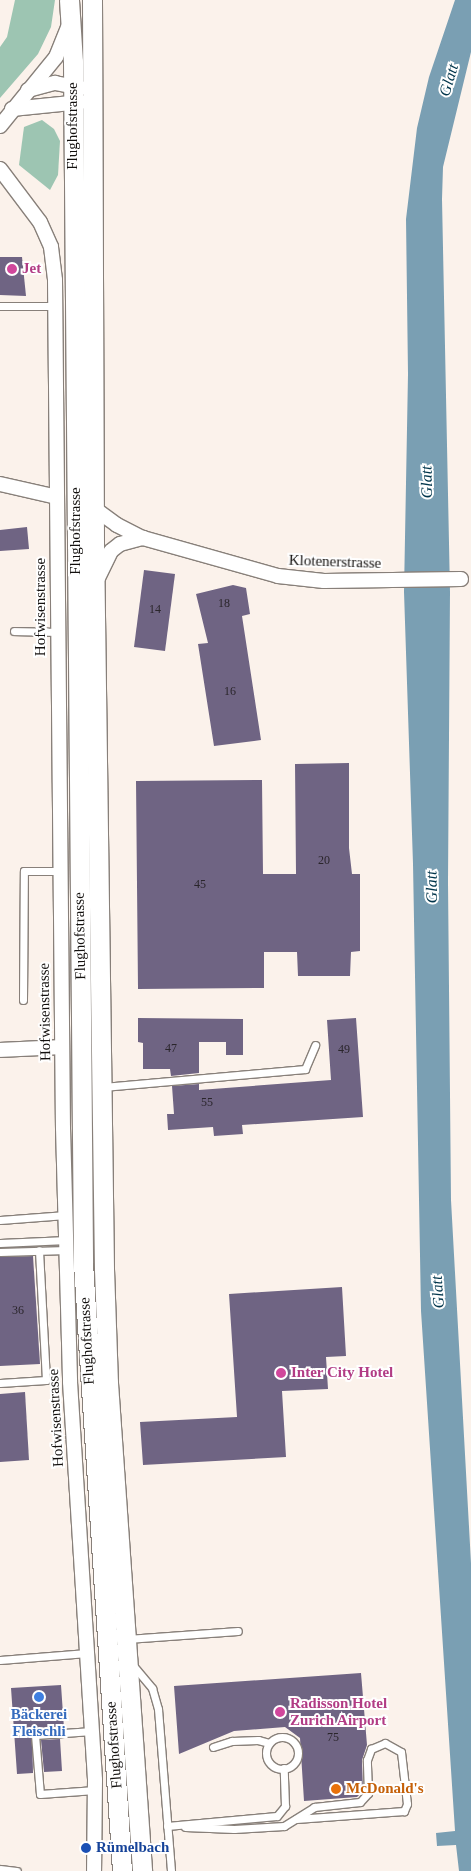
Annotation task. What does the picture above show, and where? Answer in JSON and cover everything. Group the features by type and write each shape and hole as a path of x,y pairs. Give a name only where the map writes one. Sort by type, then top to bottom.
{"main road":[{"name":"Flughofstrasse","path":"92,0 101,1087 108,1383 129,1661 142,1871"},
{"name":"Flughofstrasse","path":"69,8 73,86 83,1263 122,1871"}],"street":[{"path":"0,126 61,49 69,8"},
{"path":"28,90 49,84 73,86 92,95"},
{"path":"12,109 73,106 92,95"},
{"name":"Hofwisenstrasse","path":"0,169 40,222 50,247 54,306 61,1047 70,1382 95,1790 94,1871"},
{"path":"0,484 57,498"},
{"name":"Klotenerstrasse","path":"95,509 117,525 143,538 278,576 324,581 467,579"},
{"path":"97,584 102,564 111,551 127,541 143,538"},
{"path":"0,1050 61,1047"}],"lane":[{"path":"0,306 54,306"},
{"path":"14,631 57,632"},
{"path":"23,1000 24,871 59,871"},
{"path":"101,1087 305,1069 316,1045"},
{"path":"0,1220 66,1215"},
{"path":"0,1243 67,1245"},
{"path":"0,1252 39,1250 67,1245"},
{"path":"0,1383 46,1380 39,1250"},
{"path":"127,1639 238,1631"},
{"path":"0,1660 87,1653"},
{"path":"129,1661 146,1679 157,1702 171,1871"},
{"path":"92,1731 35,1735 40,1794 95,1790"},
{"path":"214,1747 232,1741 258,1740 269,1743 283,1737 296,1744 296,1760 284,1768 275,1767 268,1761 266,1752 269,1743"},
{"path":"167,1826 234,1829 284,1826 314,1807 362,1801 368,1793 367,1760 371,1750 385,1743 402,1752 407,1804 404,1811 296,1820"},
{"path":"185,1827 280,1814 285,1803 284,1768"},
{"path":"0,1869 17,1871"}],"green space":[{"path":"15,0 55,0 51,27 38,54 0,98 0,47 7,37"},
{"path":"42,120 54,129 60,141 58,175 50,190 19,165 24,127"}],"water":[{"name":"Glatt","path":"455,0 471,0 471,52 443,167 442,199 450,592 448,882 451,1200 471,1563 471,1871 459,1871 456,1845 437,1846 436,1833 455,1831 421,1311 413,864 404,592 408,374 406,219 417,128 429,77"}],"building":[{"name":"Jet","path":"0,257 22,257 26,296 0,295"},
{"path":"27,527 29,549 0,551 0,530"},
{"path":"144,570 175,574 165,651 134,647"},
{"path":"233,585 246,588 250,614 242,616 261,740 214,746 198,644 208,643 196,594"},
{"path":"349,763 349,848 352,874 360,874 360,951 351,952 350,976 298,976 297,952 264,952 264,988 138,989 136,781 262,780 263,874 296,874 295,764"},
{"path":"138,1018 243,1019 243,1055 226,1055 226,1042 199,1042 199,1073 171,1076 170,1069 143,1069 143,1043 138,1042"},
{"path":"356,1018 363,1117 242,1125 243,1134 214,1136 213,1127 168,1130 167,1114 174,1114 172,1086 199,1084 199,1090 331,1080 327,1020"},
{"path":"33,1256 40,1364 0,1366 0,1257"},
{"name":"Inter City Hotel","path":"342,1287 346,1356 326,1357 328,1389 282,1391 286,1457 143,1465 140,1422 237,1417 229,1294"},
{"path":"25,1392 29,1460 0,1462 0,1394"},
{"path":"361,1673 367,1745 362,1760 363,1791 357,1797 304,1801 300,1738 285,1727 234,1731 179,1754 174,1686"},
{"path":"61,1685 64,1728 32,1731 33,1773 17,1774 11,1688"},
{"path":"60,1739 62,1771 44,1772 41,1740"}],"place":[{"name":"Jet","path":"12,269"},
{"name":"Inter City Hotel","path":"281,1373"},
{"name":"Bäckerei Fleischli","path":"39,1697"},
{"name":"Radisson Hotel Zurich Airport","path":"280,1712"},
{"name":"McDonald's","path":"336,1789"},
{"name":"Rümelbach","path":"86,1848"}]}
